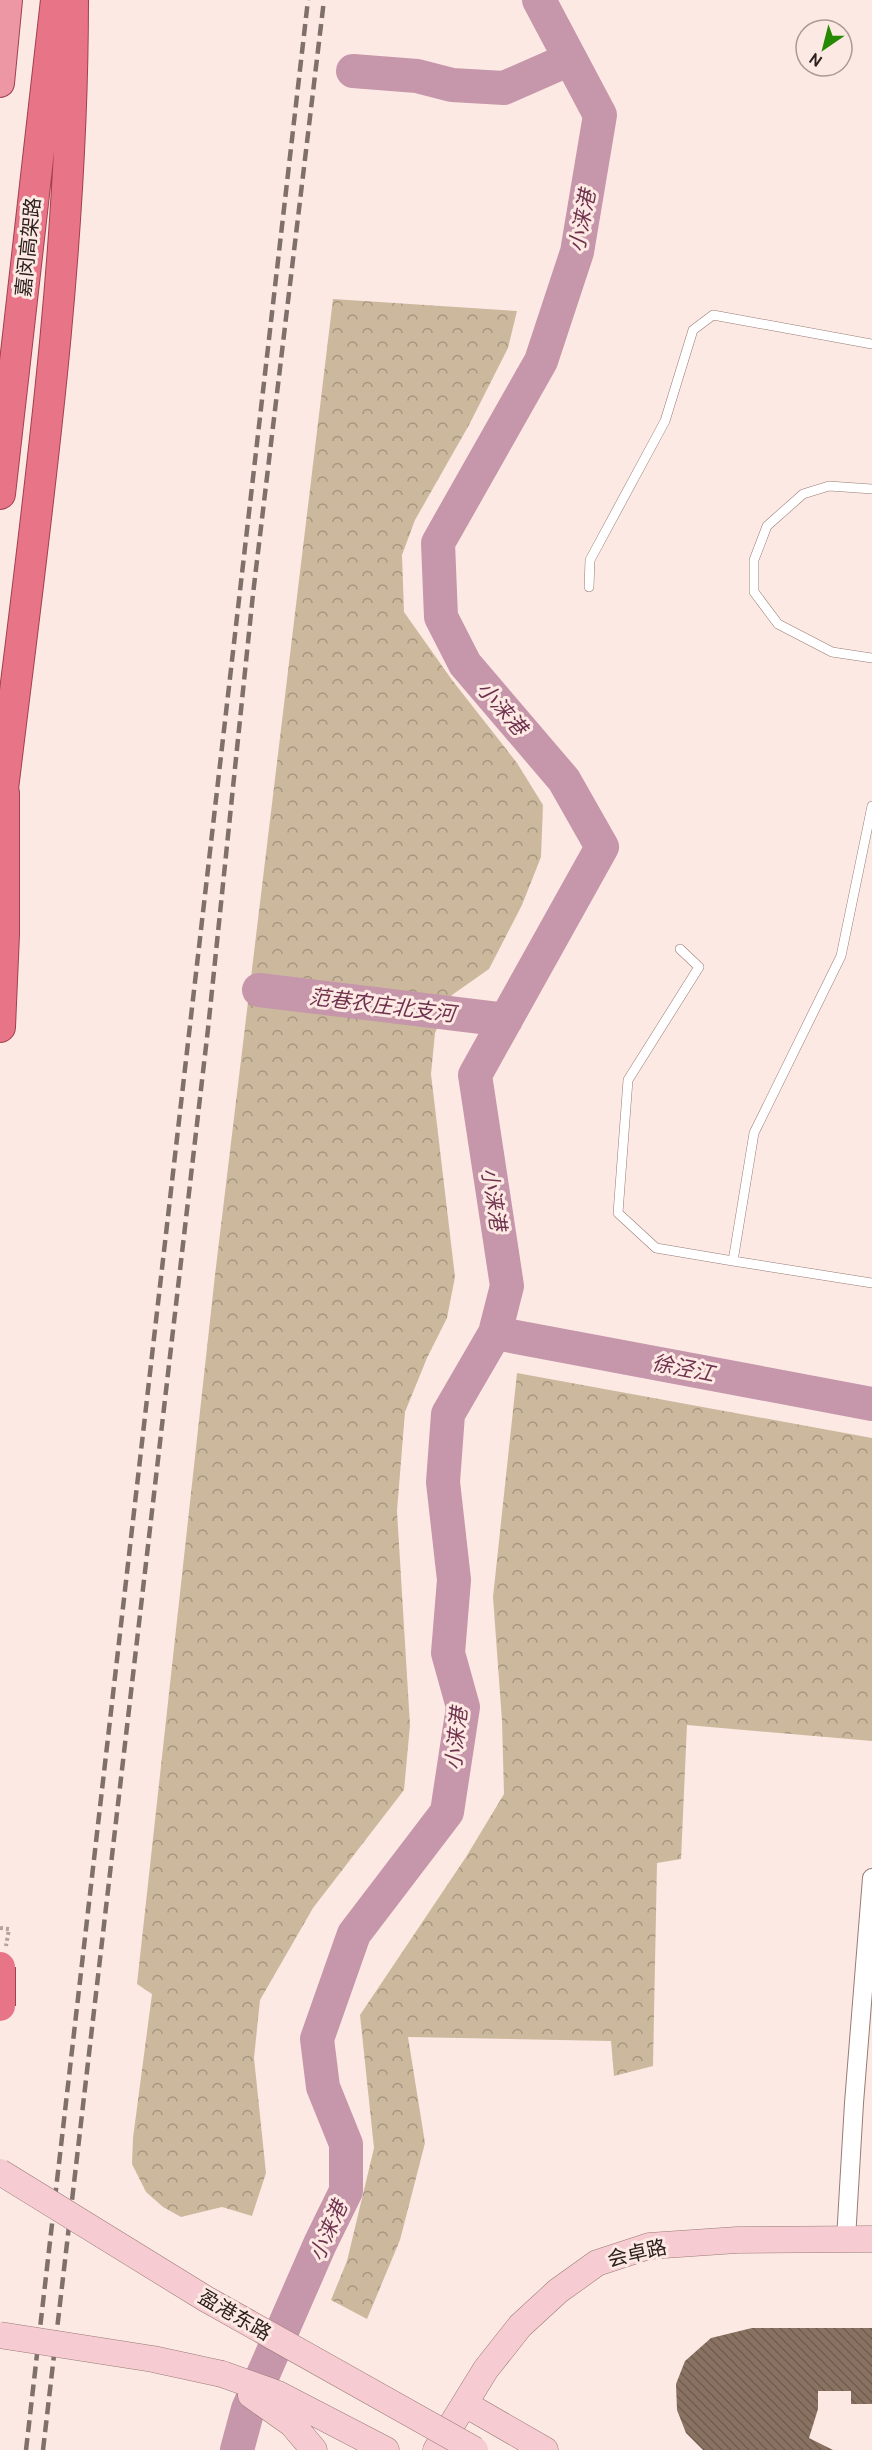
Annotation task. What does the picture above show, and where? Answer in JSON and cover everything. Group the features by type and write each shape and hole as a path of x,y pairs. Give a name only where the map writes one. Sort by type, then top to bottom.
{"highway":[{"name":"嘉闵高架路","path":"0,494 56,0"},
{"path":"0,814 53,354 63,237 73,50 73,0"},
{"path":"0,1027 4,934 4,778"},
{"path":"0,1967 0,2006"}],"main road":[{"path":"0,83 8,0"},
{"path":"0,456 49,0"},
{"name":"盈港东路","path":"0,2172 156,2270 475,2450"},
{"name":"会卓路","path":"436,2450 486,2369 520,2326 558,2291 597,2263 649,2246 737,2240 872,2239"},
{"path":"0,2335 153,2359 222,2374 278,2394 386,2450"},
{"path":"222,2374 292,2424 314,2450"},
{"path":"465,2404 545,2450"}],"street":[{"path":"846,2239 872,1878"}],"lane":[{"path":"589,587 590,560 665,421 693,330 713,315 872,344"},
{"path":"872,489 829,486 803,494 767,526 754,560 754,592 778,624 832,652 872,657"},
{"path":"733,1262 754,1133 841,956 872,806"},
{"path":"680,949 699,967 628,1080 618,1213 656,1248 872,1283"}],"green space":[{"path":"333,299 517,311 508,348 469,425 415,520 402,555 404,612 452,680 517,763 543,805 541,857 522,905 489,969 452,995 435,1033 431,1074 455,1277 447,1318 427,1358 405,1412 397,1511 410,1725 404,1790 313,1908 260,2000 254,2058 266,2173 252,2216 222,2207 181,2217 163,2207 146,2192 132,2164 133,2138 152,1994 137,1984 215,1275"},
{"path":"517,1373 872,1438 872,1741 687,1725 681,1859 657,1863 653,2066 614,2076 611,2041 408,2037 425,2143 400,2240 367,2319 331,2300 347,2261 374,2148 360,2015 466,1857 504,1794 502,1721 493,1597"}],"building":[{"path":"752,2328 872,2328 872,2404 851,2404 851,2391 818,2391 818,2409 809,2438 833,2450 703,2450 686,2433 677,2410 676,2384 685,2361 711,2338"}],"waterway":[{"name":"小涞港","path":"237,2450 248,2409 320,2244 346,2191 346,2144 323,2087 317,2039 354,1934 447,1812 463,1707 448,1653 454,1580 443,1482 448,1414 495,1333 507,1286 475,1075 602,847 564,780 465,664 441,617 438,543 541,361 577,252 600,115 539,0"},
{"path":"353,71 417,76 452,85 504,88 570,59"},
{"name":"范巷农庄北支河","path":"259,990 506,1020"},
{"name":"徐泾江","path":"495,1333 872,1404"}],"railway":[{"path":"26,2450 308,0"},
{"path":"43,2450 208,1029 253,594 324,0"}]}
